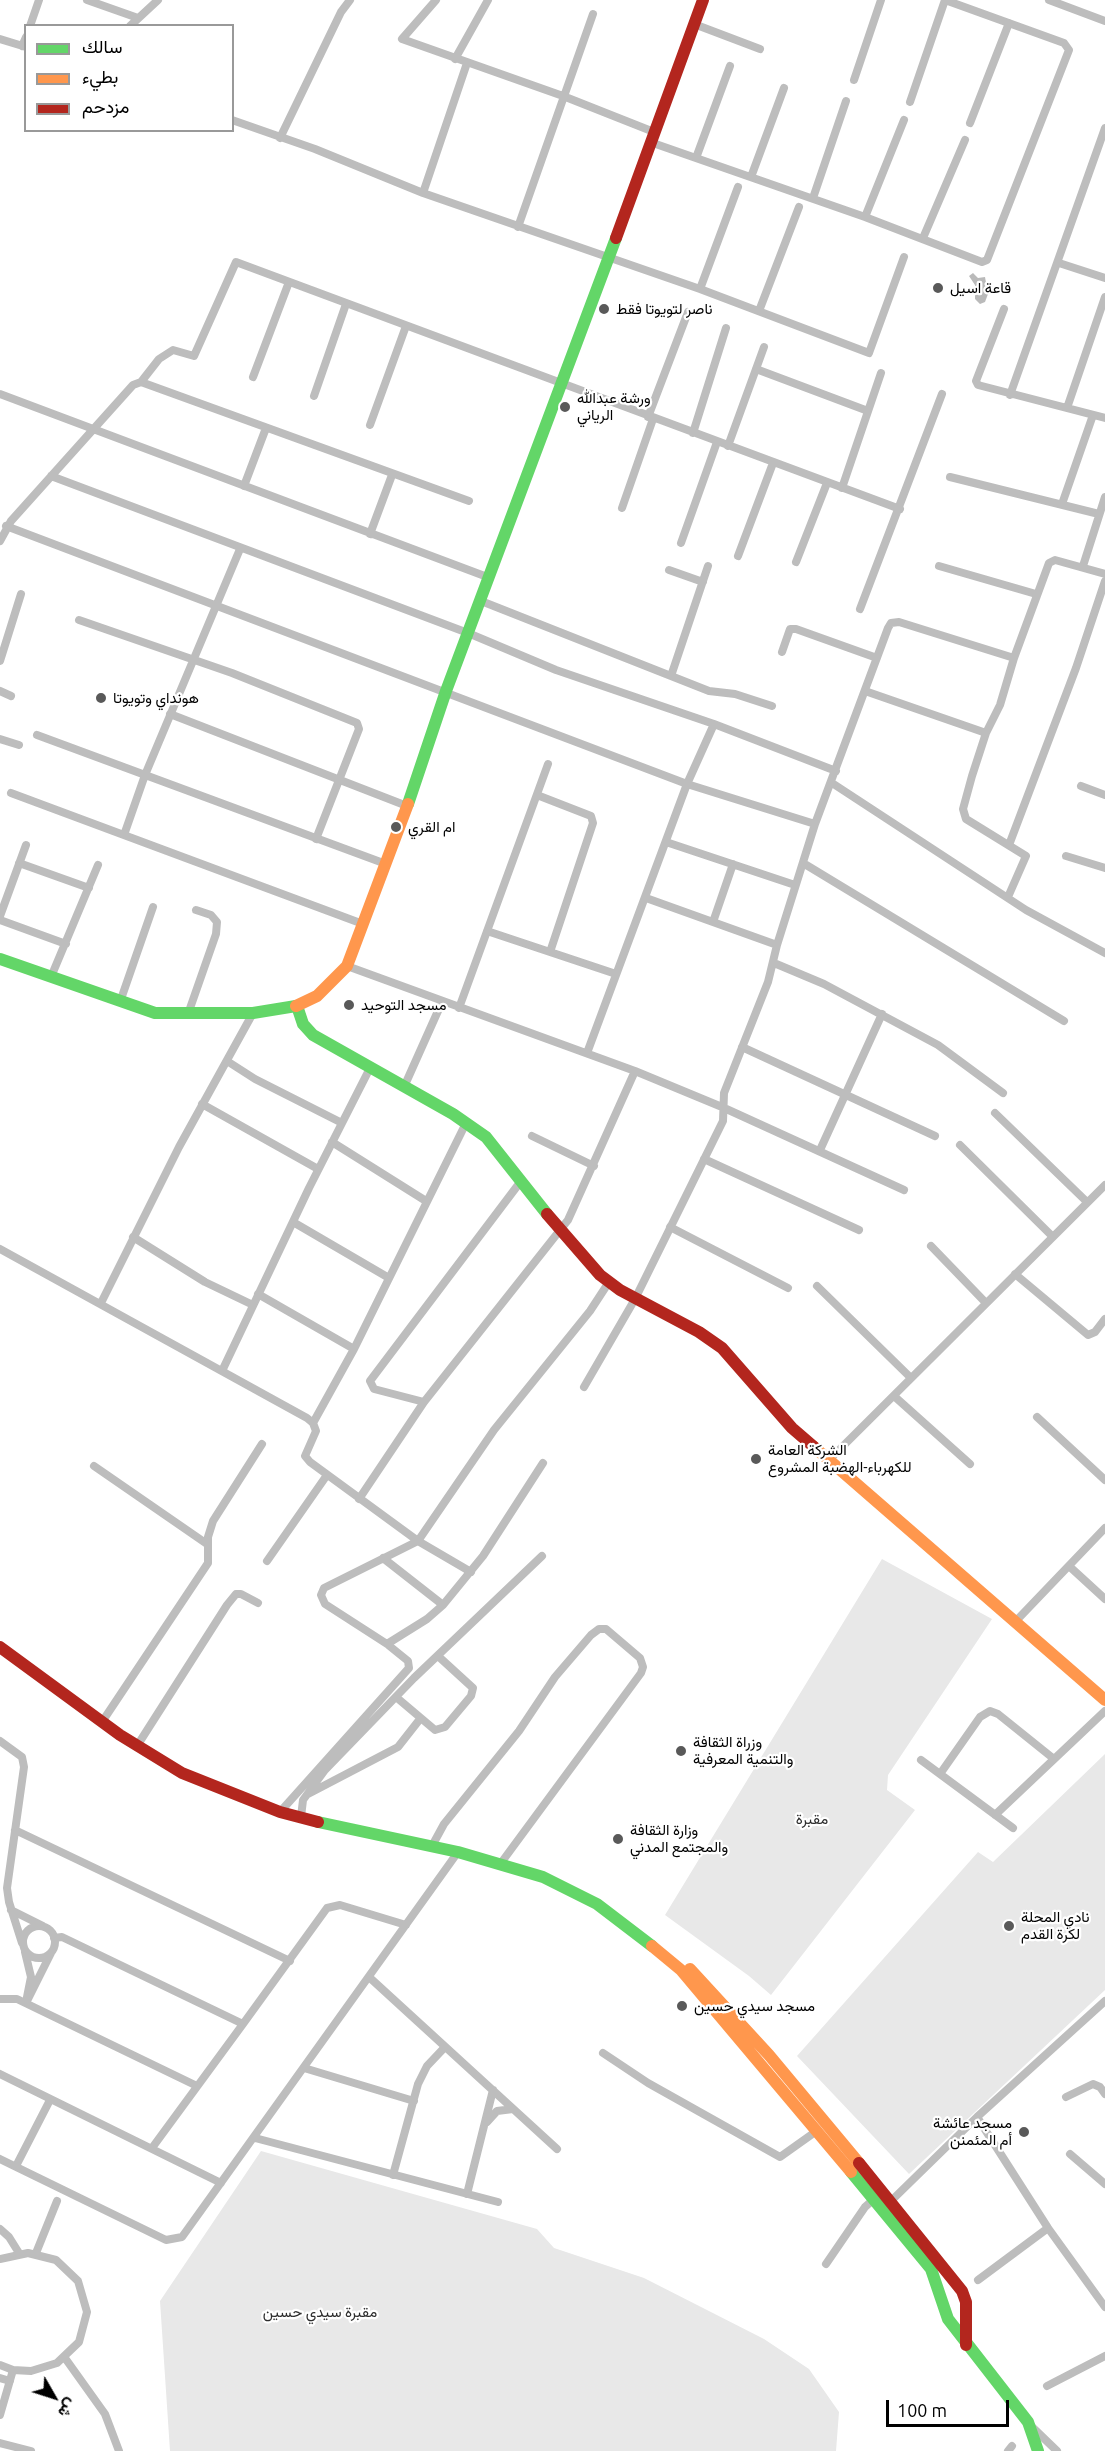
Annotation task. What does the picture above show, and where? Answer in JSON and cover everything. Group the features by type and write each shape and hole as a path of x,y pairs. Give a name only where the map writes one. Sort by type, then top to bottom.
{"street":[{"path":"31,24 39,0"},
{"path":"87,0 138,18"},
{"path":"132,24 158,0"},
{"path":"280,138 341,12 350,0"},
{"path":"436,0 402,39 563,96 696,158 813,198 982,261 987,260 1069,53 1064,43 945,0 910,102"},
{"path":"454,59 488,0"},
{"path":"0,959 155,1013 188,1014 253,1013 297,1006 325,990 347,966 407,806 446,691 490,578 703,0"},
{"path":"854,80 881,0"},
{"path":"1049,0 1105,21"},
{"path":"518,227 593,14"},
{"path":"970,123 1009,23"},
{"path":"694,24 760,50"},
{"path":"0,39 24,47"},
{"path":"423,193 467,63"},
{"path":"696,158 730,66"},
{"path":"751,177 784,88"},
{"path":"813,198 846,101"},
{"path":"865,217 904,120"},
{"path":"234,121 423,193 700,289 869,353 904,257"},
{"path":"1010,395 1059,263 1105,128"},
{"path":"923,238 964,140"},
{"path":"700,289 738,187"},
{"path":"759,311 799,207"},
{"path":"0,542 6,526 133,385 141,382 159,359 173,350 194,356 236,262 900,509"},
{"path":"1059,263 1105,278"},
{"path":"253,377 289,282"},
{"path":"1067,408 1105,297"},
{"path":"314,396 346,304"},
{"path":"1004,309 976,381 983,388 1105,418"},
{"path":"622,508 688,312"},
{"path":"370,425 406,326"},
{"path":"693,433 726,328"},
{"path":"728,446 764,347"},
{"path":"756,369 868,411"},
{"path":"842,488 881,373"},
{"path":"141,382 392,475 469,501"},
{"path":"0,394 490,578"},
{"path":"860,609 942,394"},
{"path":"1062,504 1093,415"},
{"path":"244,486 266,428"},
{"path":"681,543 717,442"},
{"path":"738,556 773,463"},
{"path":"370,534 392,475"},
{"path":"51,476 468,633 556,670 714,724 836,771"},
{"path":"950,477 1099,514"},
{"path":"796,562 827,483"},
{"path":"1083,566 1105,497"},
{"path":"6,526 687,784 815,824"},
{"path":"124,835 145,775 192,659 240,549"},
{"path":"1008,897 1026,856 966,819 963,809 986,733 1000,705 1014,658 1049,562 1055,560 1083,566 1105,574"},
{"path":"671,676 708,566"},
{"path":"939,566 1036,594"},
{"path":"669,570 703,582"},
{"path":"1009,845 1076,668 1105,581"},
{"path":"0,661 21,594"},
{"path":"481,601 710,691 735,694 772,706"},
{"path":"79,620 192,659 357,723 359,729 316,839"},
{"path":"585,1387 635,1299 723,1121 724,1093 774,963 777,945 815,824 888,628 891,623 899,622 1014,658"},
{"path":"782,652 790,629 796,629 877,658"},
{"path":"0,691 11,696"},
{"path":"865,691 986,733"},
{"path":"170,714 407,806"},
{"path":"587,1053 687,784 714,724"},
{"path":"37,735 386,864"},
{"path":"0,739 19,746"},
{"path":"459,1008 548,764"},
{"path":"832,783 1008,897 1105,953"},
{"path":"1081,786 1105,795"},
{"path":"11,793 363,924"},
{"path":"537,795 591,816 593,823 550,952"},
{"path":"666,842 795,885"},
{"path":"26,845 0,918 66,944"},
{"path":"1066,856 1105,868"},
{"path":"19,862 89,888"},
{"path":"803,863 1064,1021"},
{"path":"713,922 733,864"},
{"path":"51,977 98,865"},
{"path":"646,898 777,945"},
{"path":"120,1002 153,907"},
{"path":"188,1014 216,934 217,922 211,915 196,910"},
{"path":"487,931 616,974"},
{"path":"774,963 824,984 938,1045 1003,1093"},
{"path":"347,966 635,1071 820,1150 904,1190"},
{"path":"404,1087 442,1002"},
{"path":"297,1006 303,1024 313,1035 466,1123 486,1137 560,1230 609,1282 635,1299 699,1332 722,1348 783,1419 1105,1700"},
{"path":"101,1303 202,1104 253,1013"},
{"path":"820,1150 882,1014"},
{"path":"742,1047 935,1136"},
{"path":"227,1061 255,1079 342,1123"},
{"path":"222,1371 318,1169 370,1068"},
{"path":"359,1499 424,1402 571,1215 635,1071"},
{"path":"202,1104 318,1169"},
{"path":"995,1113 1087,1202"},
{"path":"313,1423 354,1349 466,1123"},
{"path":"478,1132 482,1141 547,1220 560,1230"},
{"path":"532,1136 594,1166"},
{"path":"332,1142 426,1201"},
{"path":"960,1145 1053,1237"},
{"path":"704,1159 859,1230"},
{"path":"424,1402 374,1389 370,1381 518,1185"},
{"path":"829,1460 1105,1185"},
{"path":"293,1222 389,1278"},
{"path":"670,1227 788,1288"},
{"path":"133,1238 204,1282 253,1305"},
{"path":"931,1246 986,1303"},
{"path":"0,1250 101,1303 313,1423 316,1431 305,1456 327,1475 418,1541 471,1572"},
{"path":"1015,1275 1088,1335 1095,1332 1105,1319"},
{"path":"280,1812 409,1668 408,1661 387,1644 325,1604 321,1595 324,1588 418,1541 494,1430 590,1311 609,1282"},
{"path":"817,1286 911,1378"},
{"path":"258,1294 354,1349"},
{"path":"894,1396 970,1464"},
{"path":"1037,1417 1105,1480"},
{"path":"102,1722 210,1558 207,1544 213,1521 262,1444"},
{"path":"387,1644 427,1619 443,1605 471,1572 543,1463"},
{"path":"94,1466 207,1544"},
{"path":"267,1561 327,1475"},
{"path":"1015,1622 1105,1528"},
{"path":"300,1817 306,1794 325,1770 396,1697 542,1556"},
{"path":"383,1558 443,1605"},
{"path":"1069,1566 1105,1599"},
{"path":"137,1746 236,1594 242,1594 258,1604"},
{"path":"432,1846 444,1824 519,1731 555,1677 591,1635 599,1629 606,1629 640,1658 643,1667 501,1863"},
{"path":"0,1647 102,1722 182,1773 280,1812 458,1852 543,1877 578,1893 645,1940 681,1970 818,2130 931,2269 945,2312 966,2345 1028,2422 1057,2451"},
{"path":"396,1697 420,1719 435,1730 440,1730 471,1696 473,1688 438,1656"},
{"path":"940,1774 982,1714 990,1711 998,1714 1054,1759"},
{"path":"995,1815 1105,1711"},
{"path":"306,1794 398,1747 420,1719"},
{"path":"0,1741 22,1757 24,1767 7,1888 11,1910 26,1952 31,1977 26,2003"},
{"path":"921,1760 1013,1828"},
{"path":"15,1830 290,1961"},
{"path":"0,2159 170,2241 185,2235 458,1852"},
{"path":"152,2148 323,1913 332,1906 340,1905 406,1925"},
{"path":"11,1910 45,1927 54,1938 52,1952 26,2003"},
{"path":"22,1943 29,1929 45,1927"},
{"path":"54,1938 62,1937 243,2024"},
{"path":"26,1952 38,1959 52,1952"},
{"path":"681,1970 687,1968 694,1973 769,2055 938,2258 962,2291 966,2302 966,2345"},
{"path":"369,1977 557,2149"},
{"path":"0,1999 12,1997 26,2003 197,2086"},
{"path":"891,2201 977,2117 1105,2001"},
{"path":"393,2175 422,2075 446,2047"},
{"path":"603,2053 657,2088 780,2157 818,2130"},
{"path":"304,2068 414,2101"},
{"path":"0,2074 221,2183"},
{"path":"1066,2097 1093,2084 1100,2087 1105,2094"},
{"path":"467,2194 487,2122 486,2114 493,2090"},
{"path":"16,2166 50,2100"},
{"path":"487,2122 497,2111 513,2109"},
{"path":"977,2117 1048,2228 1105,2307"},
{"path":"255,2138 498,2202"},
{"path":"1070,2154 1105,2184"},
{"path":"826,2264 865,2207 874,2199"},
{"path":"36,2253 57,2201"},
{"path":"978,2280 1048,2228"},
{"path":"0,2229 9,2237 19,2253"},
{"path":"0,2259 19,2253 36,2253 65,2266 83,2291 87,2312 83,2332 65,2358 40,2370 13,2370 0,2365"},
{"path":"931,2269 938,2258"},
{"path":"1047,2386 1105,2356"},
{"path":"65,2358 105,2414 119,2451"},
{"path":"0,2415 13,2370"},
{"path":"0,2378 10,2381"},
{"path":"1028,2422 1036,2449"},
{"path":"0,2443 32,2451"}],"green space":[{"name":"مقبرة","path":"882,1559 992,1619 888,1775 887,1790 915,1810 771,1995 749,1976 665,1915"},
{"name":"نادي المحلة لكرة القدم","path":"1105,1754 1105,1990 909,2174 797,2056 978,1852 993,1862"},
{"name":"مقبرة سيدي حسين","path":"261,2151 537,2229 554,2248 644,2278 764,2339 809,2369 839,2412 836,2451 170,2451 160,2301"}],"shaded area":[{"path":"973,273 978,278 985,277 988,294 985,302 980,304 975,299 975,285 969,276"}],"traffic: fast":[{"path":"408,804 446,691 616,238"},
{"path":"0,959 155,1013 253,1013 296,1006"},
{"path":"297,1006 303,1024 313,1035 453,1114 486,1137 547,1214"},
{"path":"318,1822 458,1852 543,1877 597,1904 652,1946"},
{"path":"851,2172 931,2269 948,2319 1028,2422 1038,2451"}],"traffic: slow":[{"path":"296,1006 317,996 347,966 408,804"},
{"path":"814,1447 1105,1700"},
{"path":"652,1946 681,1970 851,2172"},
{"path":"690,1969 769,2055 859,2163"}],"traffic: jam":[{"path":"616,238 703,0"},
{"path":"547,1214 600,1275 620,1290 699,1332 722,1348 792,1428 814,1447"},
{"path":"0,1647 120,1735 182,1773 280,1812 318,1822"},
{"path":"859,2163 962,2291 966,2302 966,2345"}],"place":[{"name":"قاعة اسيل","path":"938,288"},
{"name":"ناصر لتويوتا فقط","path":"604,309"},
{"name":"ورشة عبدالله الرياني","path":"565,407"},
{"name":"هونداي وتويوتا","path":"101,698"},
{"name":"ام القري","path":"396,827"},
{"name":"مسجد التوحيد","path":"349,1005"},
{"name":"الشركة العامة للكهرباء-الهضبة المشروع","path":"756,1459"},
{"name":"وزراة الثقافة والتنمية المعرفية","path":"681,1751"},
{"name":"وزارة الثقافة والمجتمع المدني","path":"618,1839"},
{"name":"نادي المحلة لكرة القدم","path":"1009,1926"},
{"name":"مسجد سيدي حسين","path":"682,2006"},
{"name":"مسجد عائشة أم المئمنن","path":"1024,2132"}]}
